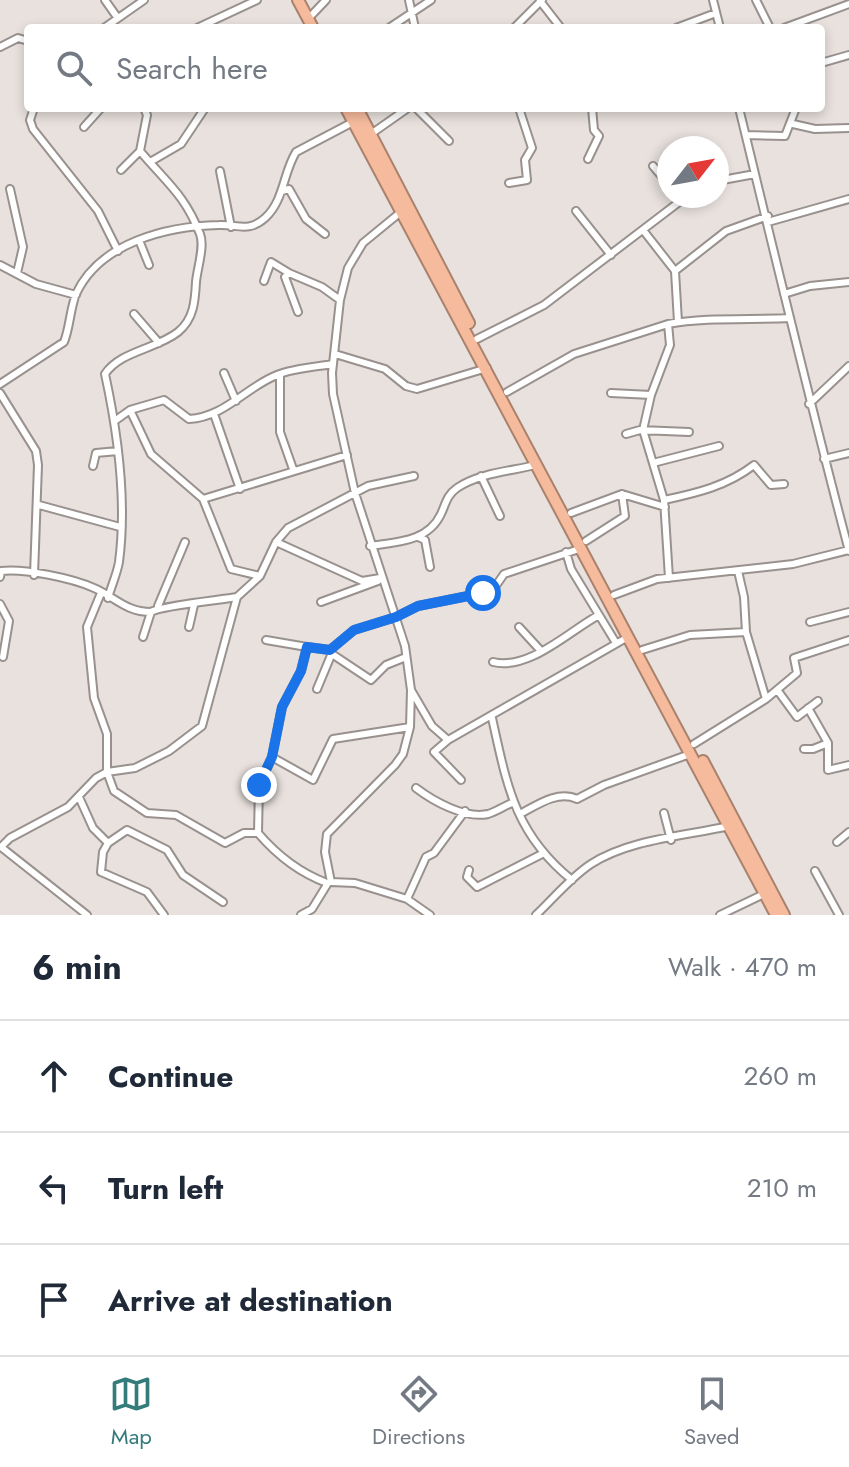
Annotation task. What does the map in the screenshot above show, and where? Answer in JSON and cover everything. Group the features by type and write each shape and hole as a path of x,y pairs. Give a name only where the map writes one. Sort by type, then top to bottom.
{"highway":[{"path":"290,0 308,24"},
{"path":"298,0 309,24"},
{"path":"348,112 538,465 642,650 751,860 776,915"},
{"path":"359,112 571,513 584,544"},
{"path":"612,596 729,826 784,915"}],"street":[{"path":"105,0 117,17"},
{"path":"109,24 144,0"},
{"path":"206,24 257,0"},
{"path":"310,24 326,0"},
{"path":"409,0 414,24"},
{"path":"395,24 431,0"},
{"path":"713,0 719,24"},
{"path":"756,0 768,24"},
{"path":"518,24 541,1 558,24"},
{"path":"795,24 849,4"},
{"path":"687,24 716,13"},
{"path":"0,47 18,38 24,40"},
{"path":"825,62 849,55"},
{"path":"33,112 30,120 33,129 98,211 118,251"},
{"path":"84,127 97,112"},
{"path":"121,170 140,151 146,112"},
{"path":"150,162 181,144 202,112"},
{"path":"371,134 401,112"},
{"path":"420,112 449,141"},
{"path":"509,183 527,180 525,160 532,148 520,112"},
{"path":"588,159 599,136 594,130 592,112"},
{"path":"594,605 657,579 793,564 849,551 809,404 768,219 740,112"},
{"path":"746,135 785,136 793,124 795,112"},
{"path":"0,384 64,342 76,295 88,276 118,251 160,231 227,224 232,228 251,228 265,218 282,191 296,152 353,122"},
{"path":"793,124 815,129 849,128"},
{"path":"140,151 182,195 201,235 195,303 189,321 159,343 117,362 105,374 116,420 120,527 118,566 87,627 94,698 109,741 107,772 114,791 147,813 176,815 225,843 244,833 258,833"},
{"path":"653,166 657,171"},
{"path":"220,171 232,228"},
{"path":"729,179 755,174"},
{"path":"10,189 23,247 17,273"},
{"path":"282,191 289,189 306,219 325,234"},
{"path":"675,271 726,231 848,203"},
{"path":"477,339 544,305 670,208"},
{"path":"402,211 363,243 348,268 340,300 333,394 355,493 379,580 396,617 411,690 432,726 448,740"},
{"path":"576,211 611,255"},
{"path":"643,230 675,271 678,322"},
{"path":"139,240 149,265"},
{"path":"264,281 271,262 322,287 340,300"},
{"path":"0,265 36,284 76,295"},
{"path":"289,273 285,277 287,288 298,312"},
{"path":"784,294 810,286 849,282"},
{"path":"134,314 159,343"},
{"path":"507,392 574,354 668,324 790,318"},
{"path":"668,324 670,345 651,395 643,430 664,504 669,578"},
{"path":"335,354 385,369 406,386 417,389 487,368"},
{"path":"116,420 130,410 164,400 189,419 214,414 280,374 333,364"},
{"path":"809,404 849,366"},
{"path":"224,373 236,401"},
{"path":"280,374 280,432 293,469"},
{"path":"0,393 36,451 39,505 34,575"},
{"path":"611,393 651,395"},
{"path":"130,410 151,454 203,499 231,569 260,576"},
{"path":"214,414 240,489"},
{"path":"626,434 643,430 689,432"},
{"path":"653,463 719,446"},
{"path":"93,466 96,453 118,451"},
{"path":"824,459 849,453"},
{"path":"203,499 347,455"},
{"path":"370,546 418,537 436,522 447,497 458,487 481,476 538,465"},
{"path":"571,513 622,494 664,504 737,478 754,465 771,485 784,484"},
{"path":"158,606 194,605 237,597 260,576 276,542 288,528 368,486 414,476"},
{"path":"481,476 500,516"},
{"path":"317,689 331,652 354,630 396,617 418,606 483,593 495,587 504,574 584,544 625,516 622,494"},
{"path":"39,505 120,527"},
{"path":"418,537 425,540 430,567"},
{"path":"143,637 151,612 158,606 171,567 185,542"},
{"path":"276,542 362,581 379,580"},
{"path":"566,552 571,569 616,643"},
{"path":"0,577 1,571 16,569 55,577 104,595 129,610 151,612"},
{"path":"738,571 744,597 746,632 766,699"},
{"path":"321,602 379,580"},
{"path":"87,915 0,848 33,824 53,818 96,778 107,772 135,768 169,751 202,726 237,597"},
{"path":"0,604 9,621 3,657"},
{"path":"189,627 194,605"},
{"path":"810,622 849,612"},
{"path":"493,662 504,665 541,651 599,615"},
{"path":"519,627 541,651"},
{"path":"642,650 690,635 746,632"},
{"path":"461,780 434,752 448,740 492,718 630,636"},
{"path":"266,640 331,652 371,680 386,665 406,657"},
{"path":"520,814 546,800 569,795 577,799 692,748 778,691 797,673 794,658 849,640"},
{"path":"307,647 301,671 282,707 272,757 259,785 258,833 275,853 311,877 329,882 355,883 407,899 426,914"},
{"path":"301,915 311,912 329,882 325,852 327,834 403,754 410,727 408,693 411,690"},
{"path":"778,691 797,717 818,701"},
{"path":"808,708 828,743 828,770 849,765"},
{"path":"492,718 512,803 542,854 572,880"},
{"path":"272,757 313,780 333,739 410,727"},
{"path":"804,749 828,743"},
{"path":"416,788 434,802 465,811 487,814 512,803"},
{"path":"79,797 93,828 108,843"},
{"path":"407,899 426,857 434,853 465,811"},
{"path":"664,813 671,840"},
{"path":"536,915 572,880 605,857 636,846 729,826"},
{"path":"164,915 147,892 101,872 103,852 108,843 127,830 167,850 183,875 223,902"},
{"path":"837,842 849,832"},
{"path":"469,870 467,877 477,887 542,854"},
{"path":"815,871 839,915"},
{"path":"720,915 764,894"}],"route":[{"path":"259,785 272,757 282,707 293,692 307,647 330,650 354,630 396,617 418,606 483,593"}]}
